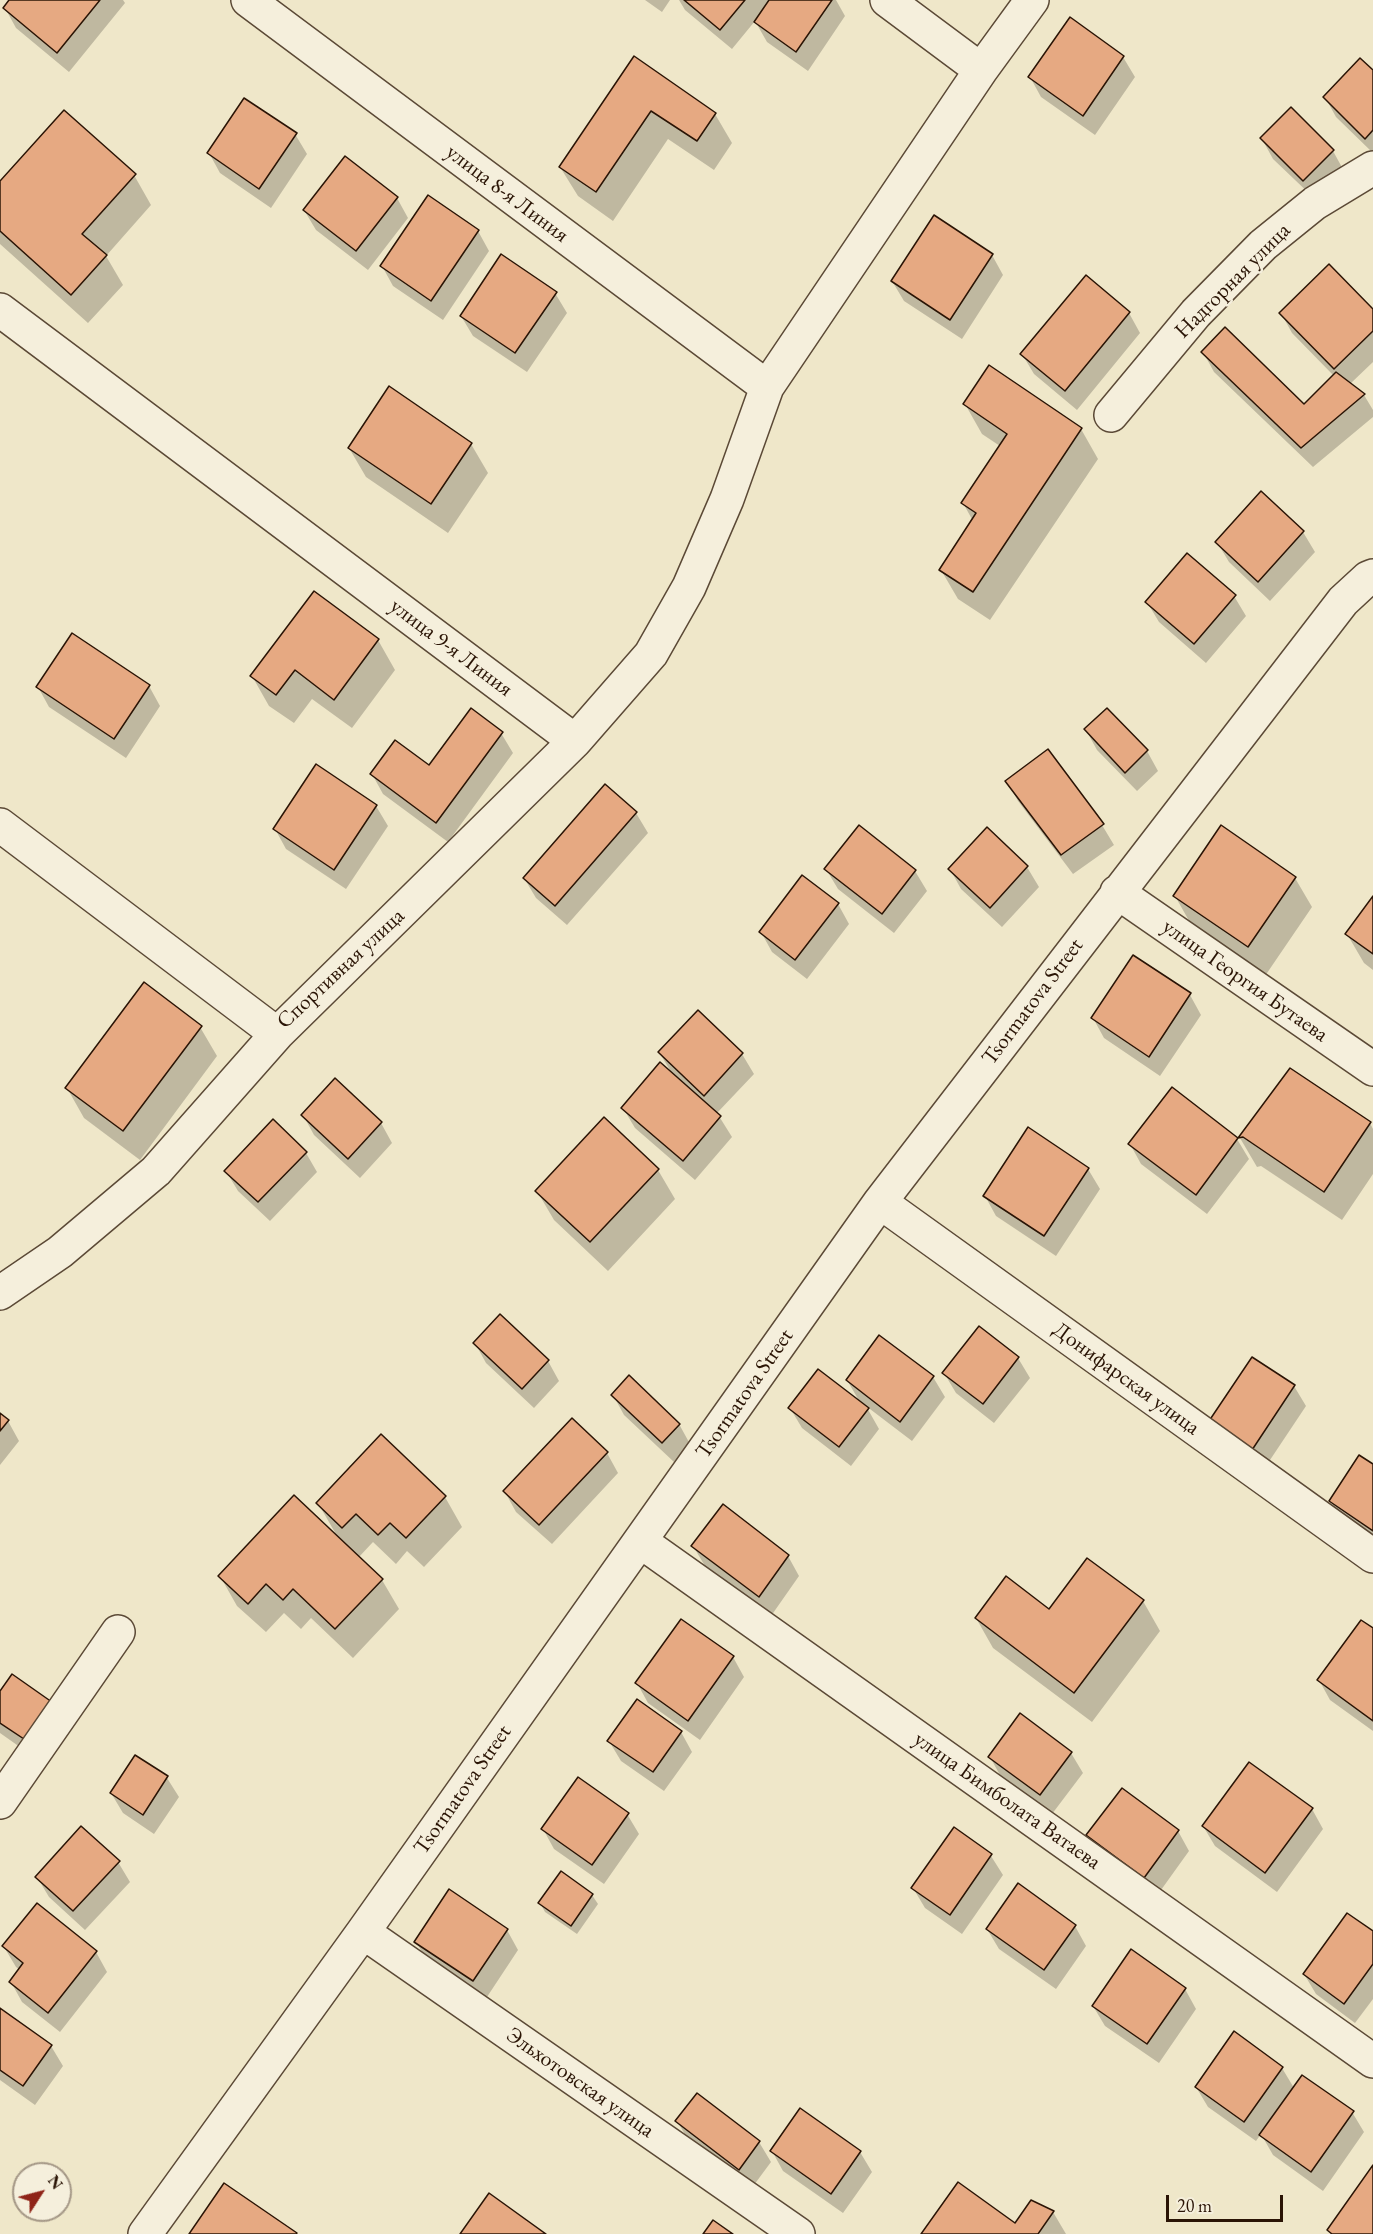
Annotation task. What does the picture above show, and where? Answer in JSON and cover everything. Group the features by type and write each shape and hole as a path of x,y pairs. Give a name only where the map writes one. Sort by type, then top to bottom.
{"street":[{"name":"улица 8-я Линия","path":"248,0 767,387"},
{"path":"887,0 981,70"},
{"path":"575,741 651,654 689,587 727,499 767,387 981,70 1032,0"},
{"name":"Надгорная улица","path":"1111,415 1196,314 1263,245 1315,203 1373,168"},
{"name":"улица 9-я Линия","path":"0,310 575,741"},
{"name":"Tsormatova Street","path":"145,2234 363,1932 880,1202 1343,601 1373,576"},
{"name":"Спортивная улица","path":"0,825 277,1034 575,741"},
{"name":"улица Георгия Бутаева","path":"1117,892 1373,1069"},
{"path":"4,1285 60,1252 156,1171 277,1034"},
{"name":"Донифарская улица","path":"880,1202 1373,1556"},
{"name":"улица Бимболата Ватаева","path":"640,1541 1373,2061"},
{"path":"0,1802 118,1632"},
{"name":"Эльхотовская улица","path":"363,1932 798,2234"}],"building":[{"path":"9,0 100,0 57,53 3,8"},
{"path":"684,0 745,0 720,30"},
{"path":"769,0 832,0 796,52 754,22"},
{"path":"1070,17 1124,56 1083,116 1028,77"},
{"path":"634,56 716,113 697,141 651,111 596,192 559,167"},
{"path":"1360,58 1373,70 1373,130 1365,139 1323,97"},
{"path":"244,98 297,133 259,189 207,153"},
{"path":"1291,107 1334,150 1303,181 1260,138"},
{"path":"64,110 136,174 82,234 107,255 71,295 0,231 0,181"},
{"path":"345,156 398,197 356,251 303,210"},
{"path":"428,195 479,230 431,301 380,266"},
{"path":"934,215 993,254 950,320 891,281"},
{"path":"501,254 557,292 515,353 460,316"},
{"path":"1329,264 1373,309 1373,331 1334,369 1279,313"},
{"path":"1086,275 1130,312 1065,391 1020,354"},
{"path":"1225,327 1304,404 1336,372 1365,394 1301,448 1201,352"},
{"path":"989,365 1082,428 973,592 939,570 976,513 961,503 1007,434 963,404"},
{"path":"389,386 472,443 431,504 348,448"},
{"path":"1261,491 1304,531 1258,582 1215,542"},
{"path":"1187,553 1236,595 1194,644 1145,602"},
{"path":"314,591 379,639 334,700 295,670 276,695 250,676"},
{"path":"72,633 150,685 114,739 36,687"},
{"path":"471,708 503,732 436,823 370,774 395,740 429,765"},
{"path":"1107,708 1148,750 1125,773 1084,729"},
{"path":"1048,749 1104,824 1061,855 1005,781"},
{"path":"316,764 377,805 334,870 273,829"},
{"path":"605,784 637,812 555,906 523,878"},
{"path":"859,825 916,870 882,914 824,869"},
{"path":"1221,825 1296,877 1248,947 1173,896"},
{"path":"987,827 1028,866 990,908 948,869"},
{"path":"802,875 839,903 795,960 759,932"},
{"path":"1373,896 1373,954 1345,934"},
{"path":"1133,955 1191,993 1149,1057 1091,1018"},
{"path":"144,982 202,1026 123,1131 65,1088"},
{"path":"698,1010 743,1053 704,1096 658,1052"},
{"path":"660,1062 721,1116 683,1161 621,1108"},
{"path":"1290,1068 1371,1122 1324,1192 1243,1137 1238,1138"},
{"path":"335,1078 382,1122 348,1159 301,1115"},
{"path":"1172,1087 1238,1138 1196,1195 1128,1144"},
{"path":"604,1117 659,1169 590,1242 535,1191"},
{"path":"273,1119 307,1152 258,1202 224,1171"},
{"path":"1028,1127 1089,1168 1044,1236 983,1196"},
{"path":"500,1314 549,1360 522,1389 473,1343"},
{"path":"979,1326 1019,1357 983,1404 942,1373"},
{"path":"879,1335 934,1376 900,1422 846,1380"},
{"path":"1252,1357 1295,1385 1252,1450 1209,1421"},
{"path":"818,1369 869,1408 839,1447 788,1408"},
{"path":"629,1375 680,1424 662,1443 611,1395"},
{"path":"0,1413 9,1420 0,1431"},
{"path":"572,1418 608,1452 539,1525 503,1491"},
{"path":"381,1434 446,1496 406,1538 390,1523 378,1535 356,1514 342,1528 316,1503"},
{"path":"1359,1455 1373,1464 1373,1531 1329,1501"},
{"path":"294,1495 383,1579 335,1629 293,1589 283,1600 266,1584 248,1604 218,1576"},
{"path":"723,1504 789,1555 759,1597 691,1546"},
{"path":"1087,1558 1144,1600 1074,1693 975,1618 1006,1576 1049,1609"},
{"path":"681,1619 734,1656 688,1721 635,1683"},
{"path":"1361,1620 1373,1628 1373,1721 1317,1680"},
{"path":"12,1674 59,1707 33,1745 0,1723 0,1691"},
{"path":"637,1699 682,1731 653,1772 607,1741"},
{"path":"1020,1713 1072,1752 1040,1795 988,1757"},
{"path":"135,1755 168,1776 143,1815 110,1793"},
{"path":"1249,1762 1313,1808 1265,1873 1202,1826"},
{"path":"578,1777 629,1813 592,1865 541,1829"},
{"path":"1122,1788 1179,1830 1144,1878 1086,1835"},
{"path":"81,1826 120,1861 73,1911 35,1877"},
{"path":"954,1827 992,1854 950,1915 911,1888"},
{"path":"561,1871 593,1894 571,1926 538,1903"},
{"path":"1018,1883 1076,1925 1044,1970 986,1929"},
{"path":"449,1889 508,1929 473,1981 414,1942"},
{"path":"37,1903 97,1951 48,2013 9,1982 23,1963 2,1946"},
{"path":"1347,1913 1373,1931 1373,1964 1344,2004 1303,1974"},
{"path":"1131,1949 1186,1988 1147,2044 1092,2006"},
{"path":"0,2008 52,2045 23,2086 0,2070"},
{"path":"1234,2031 1283,2067 1244,2122 1195,2087"},
{"path":"1302,2075 1354,2111 1311,2172 1259,2135"},
{"path":"697,2093 760,2141 739,2170 675,2121"},
{"path":"800,2108 861,2151 831,2194 770,2151"},
{"path":"1373,2165 1373,2234 1332,2234 1327,2230"},
{"path":"958,2182 1015,2223 1031,2200 1054,2211 1038,2234 921,2234"},
{"path":"224,2183 297,2233 189,2234"},
{"path":"489,2193 546,2234 460,2234"},
{"path":"713,2220 733,2234 703,2234"}]}
